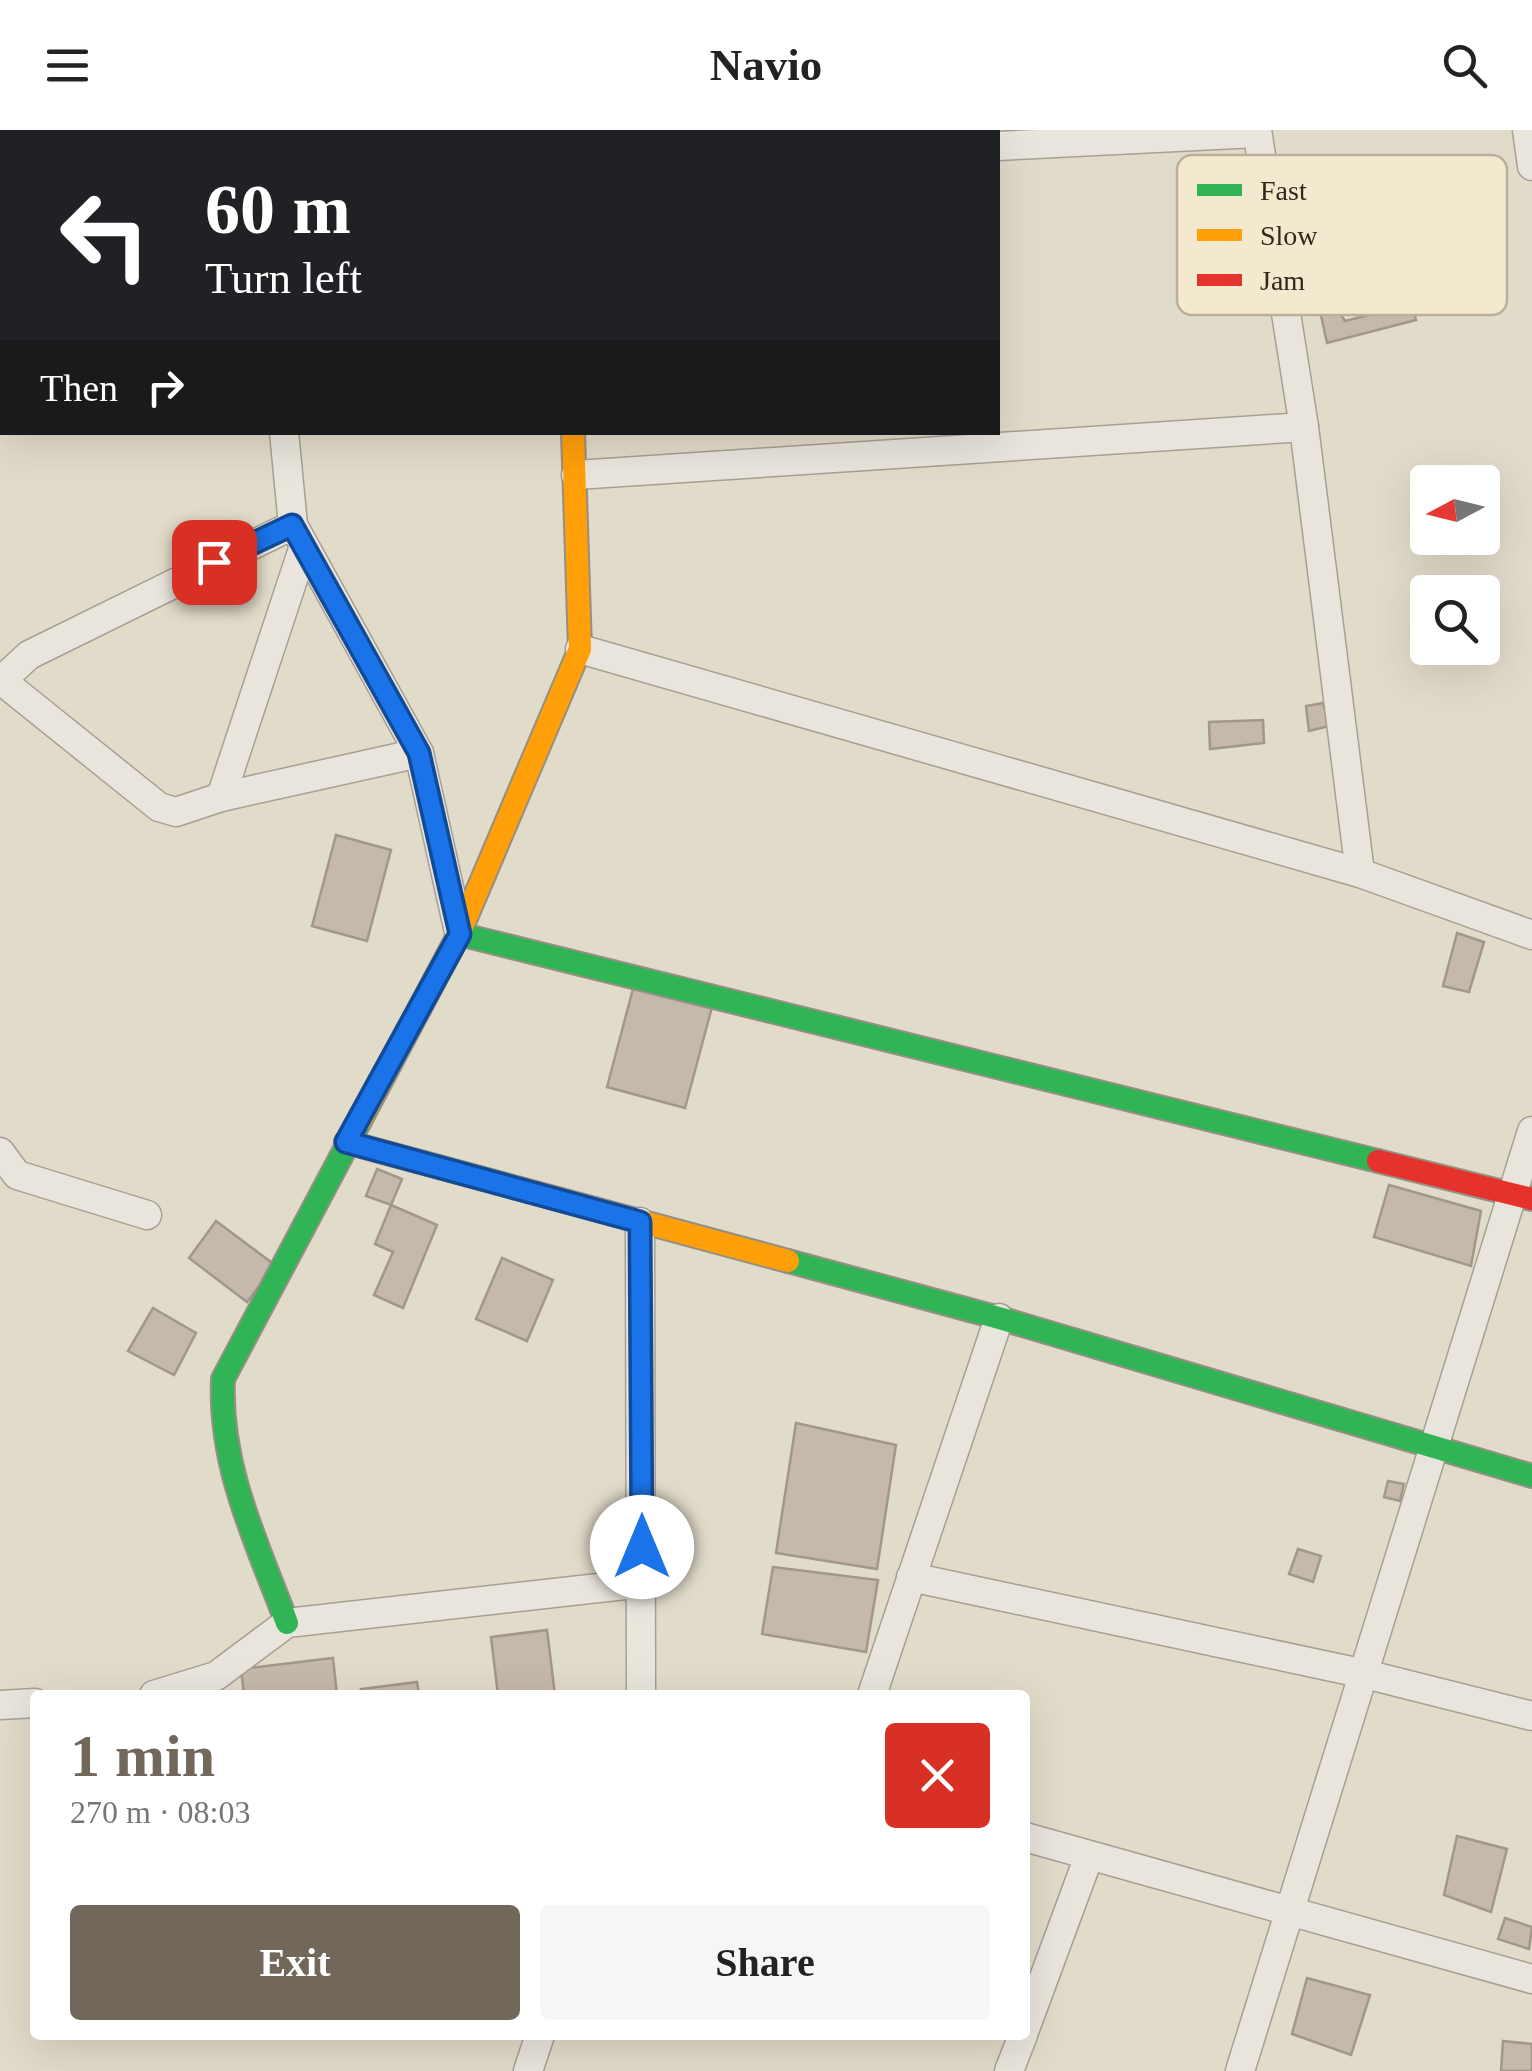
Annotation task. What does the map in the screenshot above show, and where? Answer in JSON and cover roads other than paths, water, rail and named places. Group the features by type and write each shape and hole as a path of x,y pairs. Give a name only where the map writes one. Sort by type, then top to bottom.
{"street":[{"path":"1526,130 1532,166"},
{"path":"1000,146 1038,137 1257,131"},
{"path":"1286,315 1360,873"},
{"path":"576,475 1304,427"},
{"path":"284,435 298,536 419,753 460,934"},
{"path":"288,1622 238,1492 219,1408 223,1379 460,934 580,649 573,435"},
{"path":"298,536 30,655 1,681 159,808 176,812 220,797 419,753"},
{"path":"220,797 298,536"},
{"path":"580,649 1360,873 1532,934"},
{"path":"460,934 1522,1196"},
{"path":"1240,2071 1365,1674 1431,1448 1522,1196 1532,1131"},
{"path":"346,1142 999,1318 1532,1476"},
{"path":"0,1152 18,1175 147,1215"},
{"path":"640,1222 641,1690"},
{"path":"874,1690 999,1318"},
{"path":"911,1577 1365,1674 1532,1716"},
{"path":"170,1690 216,1676 288,1622 643,1584"},
{"path":"0,1705 30,1704"},
{"path":"1030,1838 1532,1978"},
{"path":"1030,2016 1089,1856"},
{"path":"528,2071 538,2040"},
{"path":"1010,2071 1021,2040"}]}
